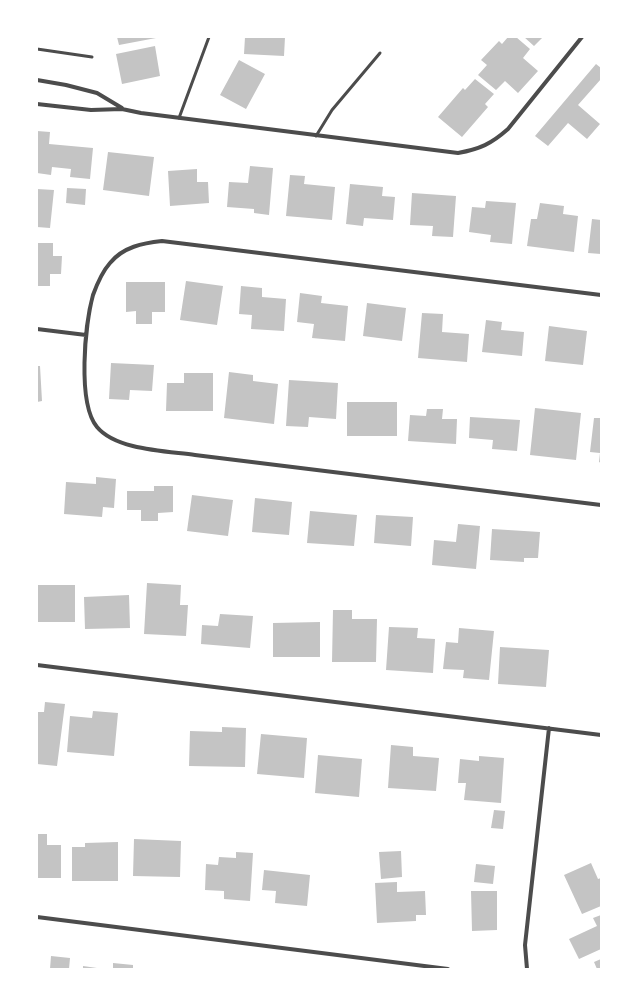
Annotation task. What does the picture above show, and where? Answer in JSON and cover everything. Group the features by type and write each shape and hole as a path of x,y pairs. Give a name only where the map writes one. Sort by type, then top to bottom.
{"street":[{"path":"37,104 91,110 122,109 141,113 316,136 458,153 477,150 494,141 508,129 582,37"},
{"path":"37,80 66,85 97,93 122,109"},
{"path":"601,295 162,241 144,243 126,250 111,262 100,277 93,295 86,335 85,378 89,410 97,426 112,439 130,445 195,455 601,505"},
{"path":"37,329 86,335"},
{"path":"37,665 601,735"},
{"path":"527,969 525,945 549,728"},
{"path":"37,917 448,969"}],"lane":[{"path":"179,118 209,37"},
{"path":"37,49 92,57"},
{"path":"316,136 332,110 380,53"}],"building":[{"path":"117,37 156,37 156,38 119,45"},
{"path":"245,37 285,37 284,56 244,54"},
{"path":"508,37 516,37 530,49 523,58 538,71 518,93 505,81 496,90 478,75 487,65 481,60 499,41 502,44"},
{"path":"524,37 543,37 534,46"},
{"path":"155,46 160,76 122,84 116,54"},
{"path":"239,60 265,74 246,109 220,95"},
{"path":"596,64 601,68 601,79 578,105 600,124 587,139 568,123 548,146 535,136"},
{"path":"475,79 494,94 485,104 488,107 462,137 438,117 463,88 465,90"},
{"path":"37,131 50,132 49,144 93,148 90,179 70,177 71,169 52,167 51,175 37,173"},
{"path":"108,152 154,157 149,196 103,190"},
{"path":"250,166 273,168 269,215 254,213 254,209 227,207 229,182 248,183"},
{"path":"197,169 197,182 208,182 209,203 170,206 168,171"},
{"path":"290,175 305,176 304,184 335,187 332,220 286,216"},
{"path":"350,184 383,187 382,196 395,197 393,220 364,218 363,226 346,224"},
{"path":"67,188 86,189 85,205 66,203"},
{"path":"37,189 54,190 50,228 37,227"},
{"path":"412,193 456,196 453,237 432,236 433,226 410,225"},
{"path":"486,201 516,203 512,244 490,242 491,235 469,232 472,207 485,208"},
{"path":"540,203 564,206 563,214 578,216 574,252 527,246 531,219 537,219"},
{"path":"592,219 601,220 601,254 588,253"},
{"path":"37,243 53,243 53,256 62,256 61,274 50,274 50,286 37,286"},
{"path":"186,281 223,286 217,325 180,320"},
{"path":"126,282 165,282 165,312 152,312 152,324 136,324 136,311 126,312"},
{"path":"241,286 262,288 262,297 286,299 284,331 251,329 252,315 239,314"},
{"path":"300,293 322,296 321,303 348,306 345,341 312,338 314,324 297,322"},
{"path":"367,303 406,308 402,341 363,336"},
{"path":"422,313 443,314 442,332 469,334 467,362 418,358"},
{"path":"486,320 502,322 501,330 524,332 522,356 482,352"},
{"path":"549,326 587,331 583,365 545,361"},
{"path":"111,363 154,365 152,391 130,390 129,400 109,399"},
{"path":"37,366 40,366 42,401 37,402"},
{"path":"229,372 253,375 253,381 278,384 274,424 224,418"},
{"path":"184,373 213,373 213,411 166,411 167,383 184,383"},
{"path":"289,380 338,383 336,419 309,417 308,427 286,426"},
{"path":"347,402 397,402 397,436 347,436"},
{"path":"535,408 581,413 576,460 530,455"},
{"path":"427,409 443,409 442,419 457,419 456,444 408,441 410,415 426,416"},
{"path":"470,417 520,420 517,451 492,449 493,440 469,438"},
{"path":"594,418 601,418 601,463 599,462 600,453 590,452"},
{"path":"96,477 116,479 114,508 103,507 102,517 64,514 66,482 96,484"},
{"path":"154,486 173,486 173,512 158,513 158,521 141,521 141,510 127,510 127,491 154,491"},
{"path":"192,495 233,500 228,536 187,531"},
{"path":"255,498 292,502 289,535 252,532"},
{"path":"310,511 357,515 354,546 307,543"},
{"path":"376,515 413,517 411,546 374,543"},
{"path":"458,524 480,526 476,569 432,565 434,540 456,542"},
{"path":"492,529 540,532 538,558 524,558 524,562 490,560"},
{"path":"147,583 181,585 180,605 188,605 186,636 144,634"},
{"path":"37,585 75,585 75,622 37,622"},
{"path":"129,595 130,628 85,629 84,597"},
{"path":"333,610 352,610 352,619 377,619 376,662 332,662"},
{"path":"220,614 253,616 250,648 201,644 202,625 218,626"},
{"path":"320,622 320,657 273,657 273,623"},
{"path":"389,627 418,628 417,638 435,639 433,673 386,670"},
{"path":"459,628 494,631 489,680 463,678 464,670 443,669 446,642 458,643"},
{"path":"500,647 549,650 546,687 498,684"},
{"path":"45,702 65,704 57,766 37,764 37,712 44,712"},
{"path":"93,711 118,713 114,756 67,752 70,716 92,718"},
{"path":"222,727 246,728 245,767 189,766 190,731 222,732"},
{"path":"261,734 307,738 304,778 257,774"},
{"path":"391,745 413,747 413,756 439,758 436,791 388,788"},
{"path":"318,755 362,759 359,797 315,793"},
{"path":"479,756 504,758 501,803 464,800 466,783 458,783 460,759 479,761"},
{"path":"494,810 505,811 503,829 491,828"},
{"path":"37,834 47,834 47,845 61,845 61,878 37,878"},
{"path":"134,839 181,841 180,877 133,876"},
{"path":"118,842 118,881 72,881 72,847 85,847 85,843"},
{"path":"401,851 402,877 381,879 379,852"},
{"path":"236,852 253,853 250,901 224,899 224,891 205,890 206,864 218,865 219,857 236,858"},
{"path":"591,863 598,879 601,878 601,906 582,914 564,875"},
{"path":"476,864 495,866 493,884 474,882"},
{"path":"264,870 310,875 307,906 275,903 276,891 262,890"},
{"path":"397,882 397,892 425,891 426,915 416,915 416,921 377,923 375,883"},
{"path":"471,891 497,891 497,930 472,931"},
{"path":"601,915 601,949 579,959 569,939 597,926 593,918"},
{"path":"51,956 70,958 69,969 50,969"},
{"path":"601,959 601,969 597,969 594,962"},
{"path":"113,963 133,965 133,969 113,969"},
{"path":"83,966 97,968 97,969 83,969"}]}
